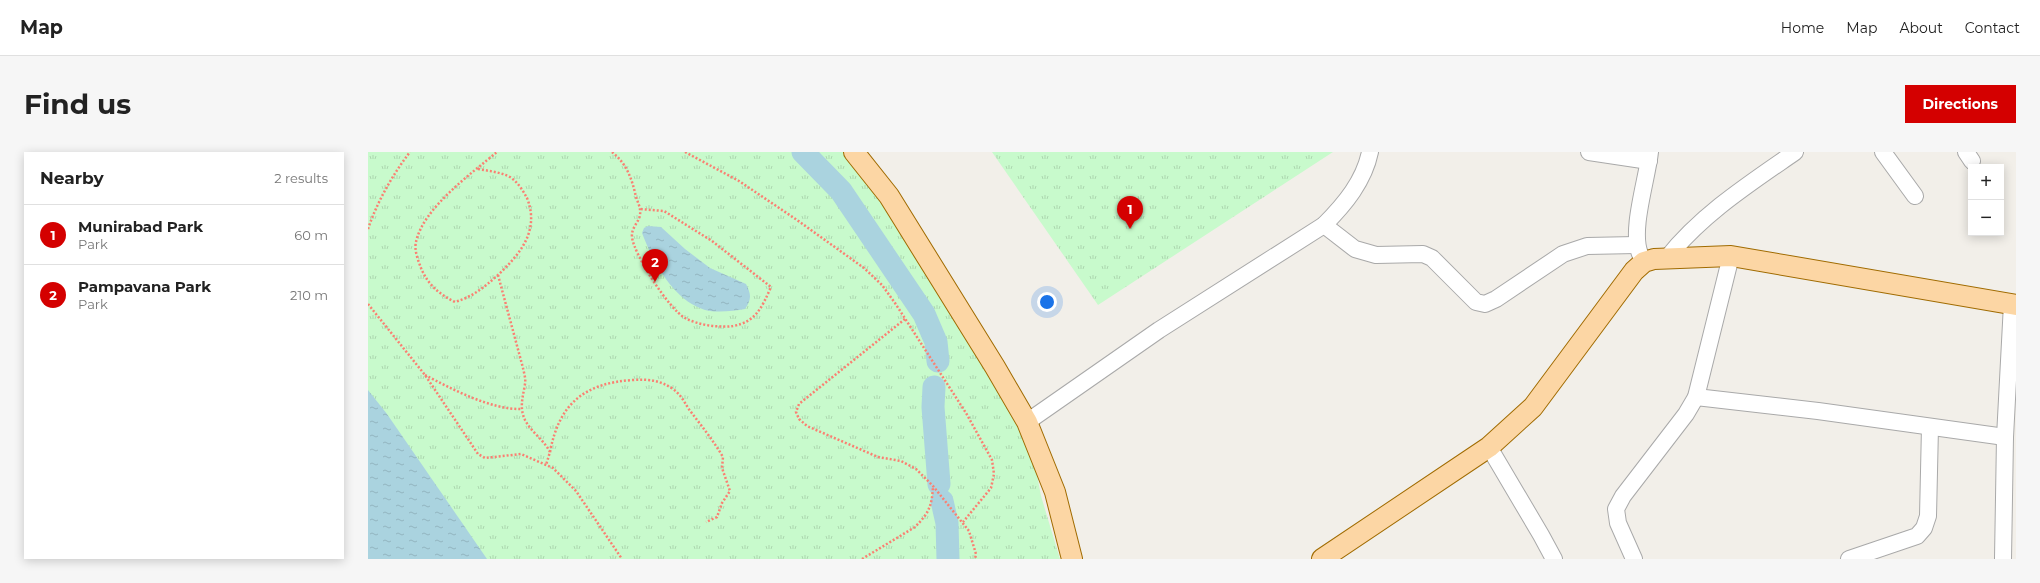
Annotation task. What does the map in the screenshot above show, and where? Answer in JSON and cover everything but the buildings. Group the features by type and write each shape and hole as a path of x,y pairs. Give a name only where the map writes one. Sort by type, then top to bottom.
{"main road":[{"path":"854,152 889,196 995,367 1027,422 1055,492 1072,559"},
{"path":"1322,559 1489,447 1534,407 1634,272 1640,254 1667,258 1731,256 2014,305"}],"street":[{"path":"1027,422 1159,330 1324,225 1339,210 1359,182 1367,166 1370,152"},
{"path":"1324,225 1355,249 1376,255 1423,254 1432,258 1476,302 1486,304 1496,299 1562,254 1587,246 1640,254 1637,224 1650,156 1589,152"},
{"path":"1667,258 1691,229 1728,200 1795,152"},
{"path":"1887,153 1915,196"},
{"path":"1634,559 1618,523 1616,509 1623,496 1686,414 1696,397 1731,256"},
{"path":"2003,559 2005,437 2014,305"},
{"path":"1696,397 1766,404 2005,437"},
{"path":"1849,559 1917,536 1924,528 1928,516 1930,427"},
{"path":"1489,447 1554,559"}],"path":[{"path":"368,229 373,215 399,167 410,152"},
{"path":"478,169 501,173 512,178 523,190 531,210 530,227 524,246 513,260 471,297 455,302 433,289 424,276 418,259 416,243 422,224 446,196 497,152"},
{"path":"612,152 630,174 640,209 640,217 634,225 632,236 644,266 660,290 685,318 724,327 738,325 752,319 760,312 771,287 758,275 664,210 640,209"},
{"path":"685,152 739,181 864,268 882,285 966,413 992,460 994,474 991,488 963,522"},
{"path":"498,274 526,382 522,396 522,409 526,421 546,444 550,452"},
{"path":"368,304 425,375 478,454 485,458 521,454 553,468 576,491 622,559"},
{"path":"905,319 799,404 796,412 799,419 807,426 878,457 901,461 916,469 933,486 969,531 976,554 974,559"},
{"path":"425,375 447,387 488,403 511,409 522,409"},
{"path":"546,465 552,438 568,406 580,395 597,386 622,381 650,379 661,382 674,389 684,400 723,457 722,468 730,491 722,503 717,517 706,522"},
{"path":"862,559 915,527 922,520 931,508 933,486"}],"green space":[{"path":"368,152 854,152 1027,422 1041,496 1060,559 368,559"},
{"path":"992,152 1333,152 1098,305"}],"water":[{"path":"648,226 661,227 685,249 710,268 746,284 750,296 749,302 745,309 710,311 694,305 683,298 666,279 652,256 642,233 644,228"},
{"path":"368,390 387,414 487,559 368,559"}],"waterway":[{"path":"803,152 841,191 924,314 936,342 938,361"},
{"path":"934,387 933,407 939,484"},
{"path":"942,501 947,523 948,559"}],"place":[{"name":"Munirabad Park","path":"1130,229"},
{"name":"Pampavana Park","path":"655,282"}]}
